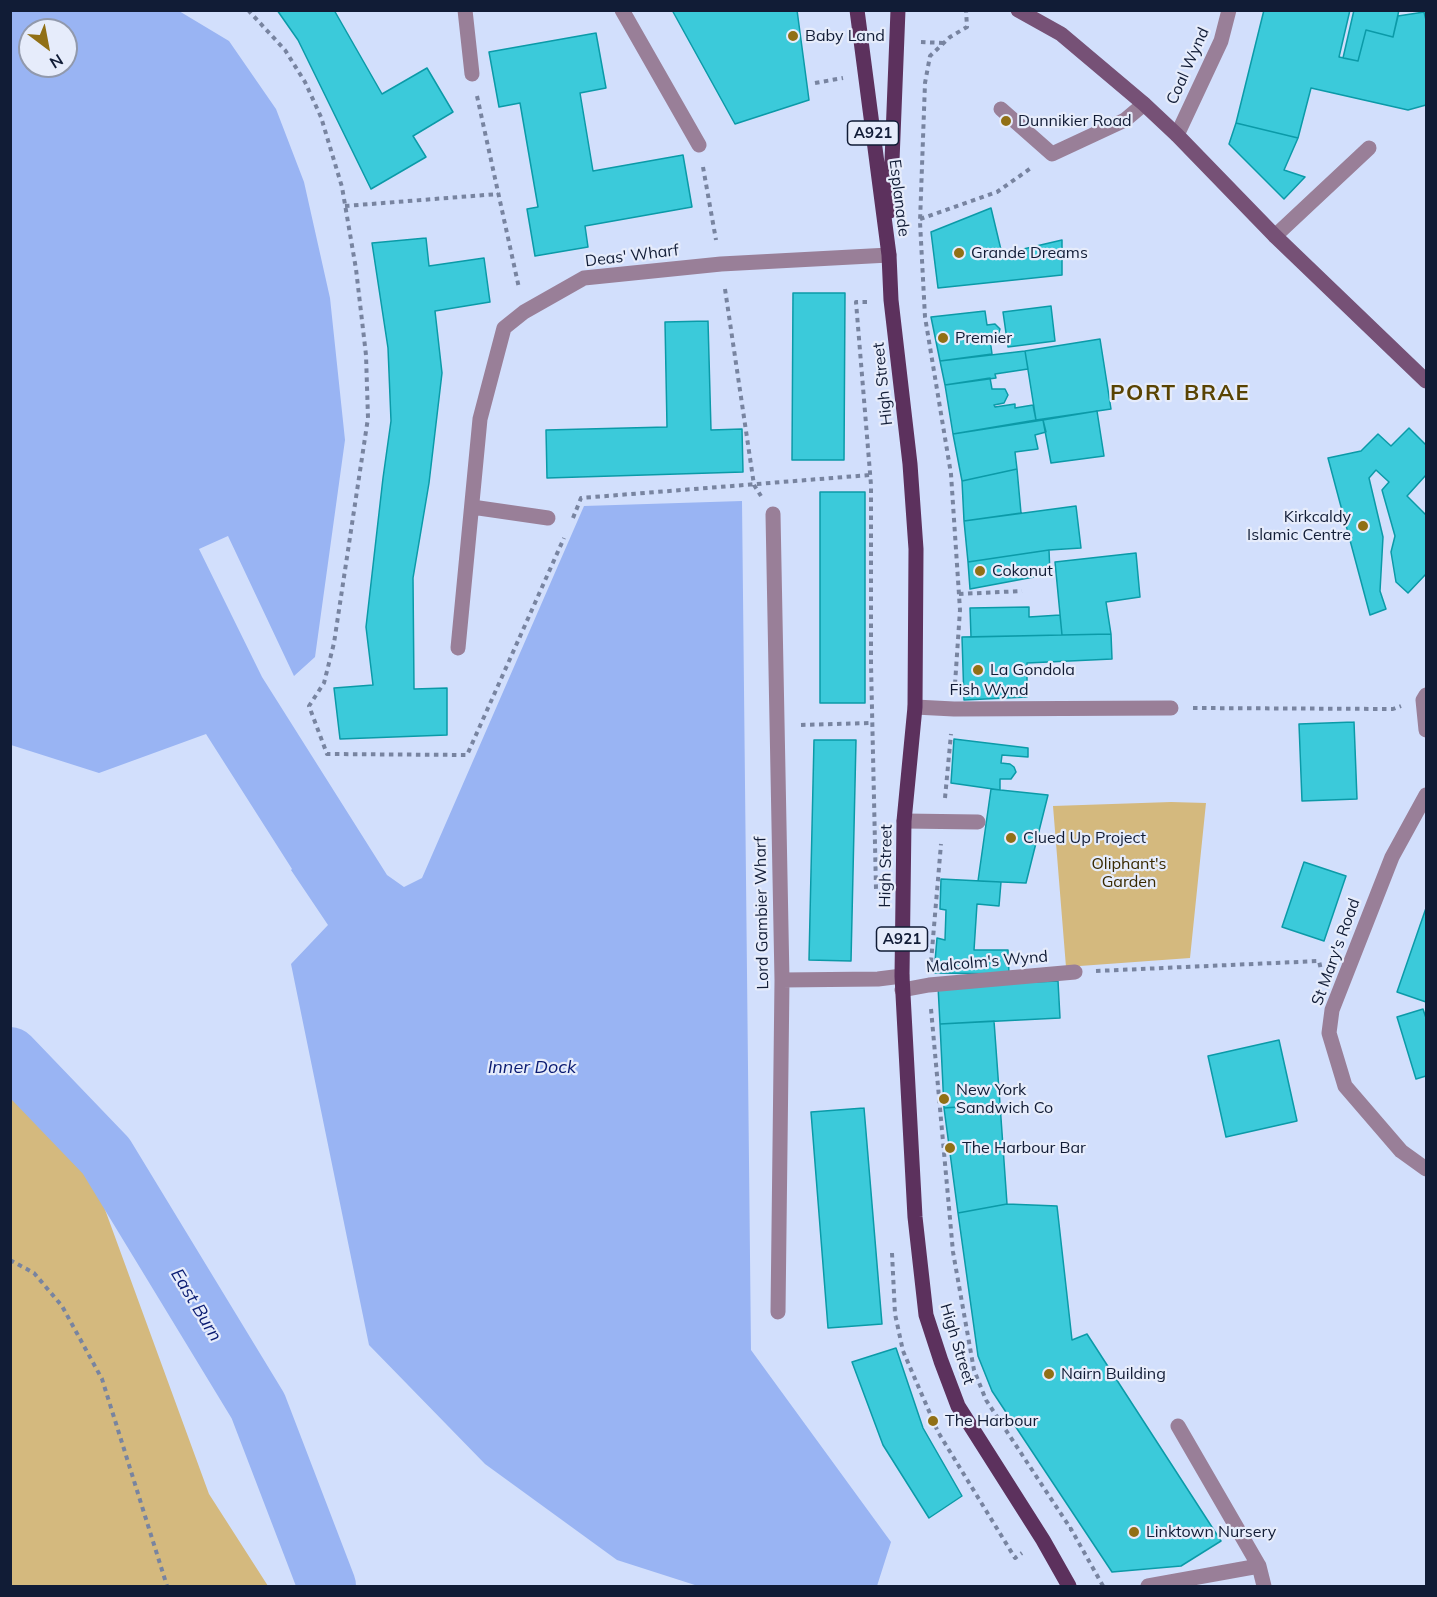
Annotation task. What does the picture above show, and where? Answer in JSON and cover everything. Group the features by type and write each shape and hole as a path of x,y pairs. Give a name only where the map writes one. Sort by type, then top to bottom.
{"main road":[{"name":"Esplanade","path":"857,10 889,255"},
{"name":"Esplanade","path":"889,255 898,10"},
{"name":"High Street","path":"889,255 891,300 910,464 916,549 915,707 904,821 902,983 915,1217 926,1315 958,1406 1069,1587"}],"street":[{"path":"465,10 472,74"},
{"path":"622,10 699,145"},
{"path":"1018,10 1061,34 1144,104 1275,236 1426,381"},
{"name":"Coal Wynd","path":"1177,135 1221,41 1228,10"},
{"path":"1000,109 1052,154 1125,120 1144,104"},
{"path":"1275,236 1369,148"},
{"name":"Deas' Wharf","path":"458,648 480,419 504,328 524,312 584,278 721,264 889,255"},
{"path":"472,507 548,518"},
{"name":"Lord Gambier Wharf","path":"773,514 782,980 778,1312"},
{"path":"1426,695 1422,700 1426,730"},
{"name":"Fish Wynd","path":"915,707 954,709 1171,708"},
{"name":"St Mary's Road","path":"1426,795 1392,857 1332,1010 1329,1033 1345,1086 1401,1151 1426,1169"},
{"path":"904,821 978,822"},
{"name":"Malcolm's Wynd","path":"782,980 878,980 929,984 1075,972"},
{"path":"1178,1426 1259,1566 1264,1587"},
{"path":"1148,1587 1259,1566"}],"path":[{"path":"966,10 967,27 950,37 930,56 925,82 920,219 925,317 951,474 960,610 954,709 929,984 953,1252 974,1370 986,1400 1071,1529"},
{"path":"472,74 524,312"},
{"path":"699,145 721,264 754,485 773,514"},
{"path":"920,219 997,192 1052,154"},
{"path":"345,206 498,194"},
{"path":"959,594 1022,591"},
{"path":"1171,708 1393,709"},
{"path":"777,725 872,723"},
{"path":"1075,972 1319,961 1332,1010"},
{"path":"10,1260 34,1273 62,1306 102,1379 166,1587"}],"green space":[{"name":"Oliphant's Garden","path":"1206,803 1190,958 1066,967 1053,806"},
{"path":"10,1089 92,1174 209,1494 268,1586 11,1586"}],"water":[{"name":"Inner Dock","path":"11,10 179,11 229,41 276,109 304,182 330,298 345,440 315,657 294,676 228,536 199,549 262,677 387,875 404,887 422,878 584,506 742,501 751,1350 891,1542 877,1586 698,1586 617,1560 485,1464 369,1345 291,964 328,925 206,734 99,773 11,745"}],"building":[{"path":"277,10 334,10 382,94 427,68 453,112 413,136 426,157 371,189 298,40"},
{"path":"672,10 797,10 809,100 735,124"},
{"path":"1264,10 1350,10 1339,57 1358,61 1366,30 1393,37 1398,16 1424,12 1426,20 1426,105 1408,110 1311,88 1298,138 1236,123"},
{"path":"1354,10 1399,10 1393,37 1366,30 1358,61 1343,58"},
{"path":"596,33 606,88 580,93 593,171 683,155 692,207 585,226 588,247 535,256 527,209 538,207 520,103 499,107 489,52"},
{"path":"1236,123 1298,138 1284,170 1305,177 1284,199 1229,144"},
{"path":"991,208 1002,254 1062,240 1062,275 938,288 931,232"},
{"path":"426,238 429,266 484,258 490,302 435,311 442,373 429,483 413,578 414,689 447,688 447,735 340,739 334,688 373,685 366,627 391,421 388,348 372,243"},
{"path":"793,293 845,293 844,460 792,460"},
{"path":"1051,306 1055,341 1008,347 1003,312"},
{"path":"985,311 987,325 995,324 1000,329 997,338 990,339 992,354 940,361 931,317"},
{"path":"708,321 711,430 742,429 743,472 547,478 546,430 667,427 665,322"},
{"path":"1100,339 1111,409 1036,420 1025,351"},
{"path":"1025,351 1028,369 995,374 996,378 945,385 940,361"},
{"path":"990,378 992,389 1005,389 1008,395 1004,403 994,405 995,407 1015,404 1015,408 1033,405 1036,420 953,434 945,385"},
{"path":"1097,411 1104,456 1051,463 1043,420"},
{"path":"1043,420 1046,432 1035,435 1038,449 1015,452 1017,469 962,481 953,434"},
{"name":"Kirkcaldy Islamic Centre","path":"1409,428 1426,445 1426,475 1407,496 1426,515 1426,574 1408,593 1396,582 1391,552 1395,536 1382,490 1389,482 1376,470 1369,478 1383,537 1380,591 1386,609 1370,615 1328,458 1361,451 1378,434 1391,446"},
{"path":"1017,469 1021,513 964,521 962,481"},
{"path":"820,492 865,492 865,703 820,703"},
{"path":"1076,506 1081,548 1049,550 968,562 964,521"},
{"path":"1049,550 1050,574 970,589 968,562"},
{"path":"1136,553 1140,597 1106,602 1111,634 1062,635 1055,562"},
{"path":"1029,607 1029,617 1060,615 1062,635 971,637 970,608"},
{"path":"1111,634 1112,659 1027,663 1027,697 964,700 962,637"},
{"path":"1354,722 1357,799 1302,801 1299,724"},
{"path":"954,739 1028,748 1028,757 1002,755 1001,763 1010,764 1016,772 1011,779 1000,779 1000,790 951,783"},
{"path":"814,740 856,740 851,961 809,960"},
{"name":"Clued Up Project","path":"991,789 1048,795 1026,883 978,881"},
{"path":"1304,862 1346,876 1324,941 1282,927"},
{"path":"941,879 1001,882 999,906 977,904 974,950 1008,950 1009,974 934,973 937,938 945,940 946,910 940,909"},
{"path":"1426,908 1426,1002 1397,992"},
{"path":"1058,981 1060,1018 940,1024 938,986"},
{"path":"1423,1009 1426,1018 1426,1076 1416,1079 1397,1017"},
{"path":"994,1021 1000,1104 944,1108 940,1024"},
{"path":"1279,1040 1297,1121 1226,1137 1208,1056"},
{"path":"1000,1104 1007,1204 958,1213 944,1108"},
{"path":"864,1108 882,1324 828,1328 811,1112"},
{"name":"Nairn Building","path":"1007,1204 1057,1206 1072,1340 1087,1334 1221,1541 1181,1566 1112,1572 992,1391 978,1356 958,1213"},
{"path":"896,1348 923,1428 962,1496 929,1518 883,1445 852,1362"}],"waterway":[{"name":"East Burn","path":"10,1056 106,1156 258,1406 327,1586"}],"place":[{"name":"Baby Land","path":"793,36"},
{"name":"Dunnikier Road","path":"1006,121"},
{"name":"Grande Dreams","path":"959,253"},
{"name":"Premier","path":"943,338"},
{"name":"Kirkcaldy Islamic Centre","path":"1363,526"},
{"name":"Cokonut","path":"980,571"},
{"name":"La Gondola","path":"978,670"},
{"name":"Clued Up Project","path":"1011,838"},
{"name":"New York Sandwich Co","path":"944,1099"},
{"name":"The Harbour Bar","path":"950,1148"},
{"name":"Nairn Building","path":"1049,1374"},
{"name":"The Harbour","path":"933,1421"},
{"name":"Linktown Nursery","path":"1134,1532"}],"district":[{"name":"PORT BRAE","path":"1180,393"}]}
